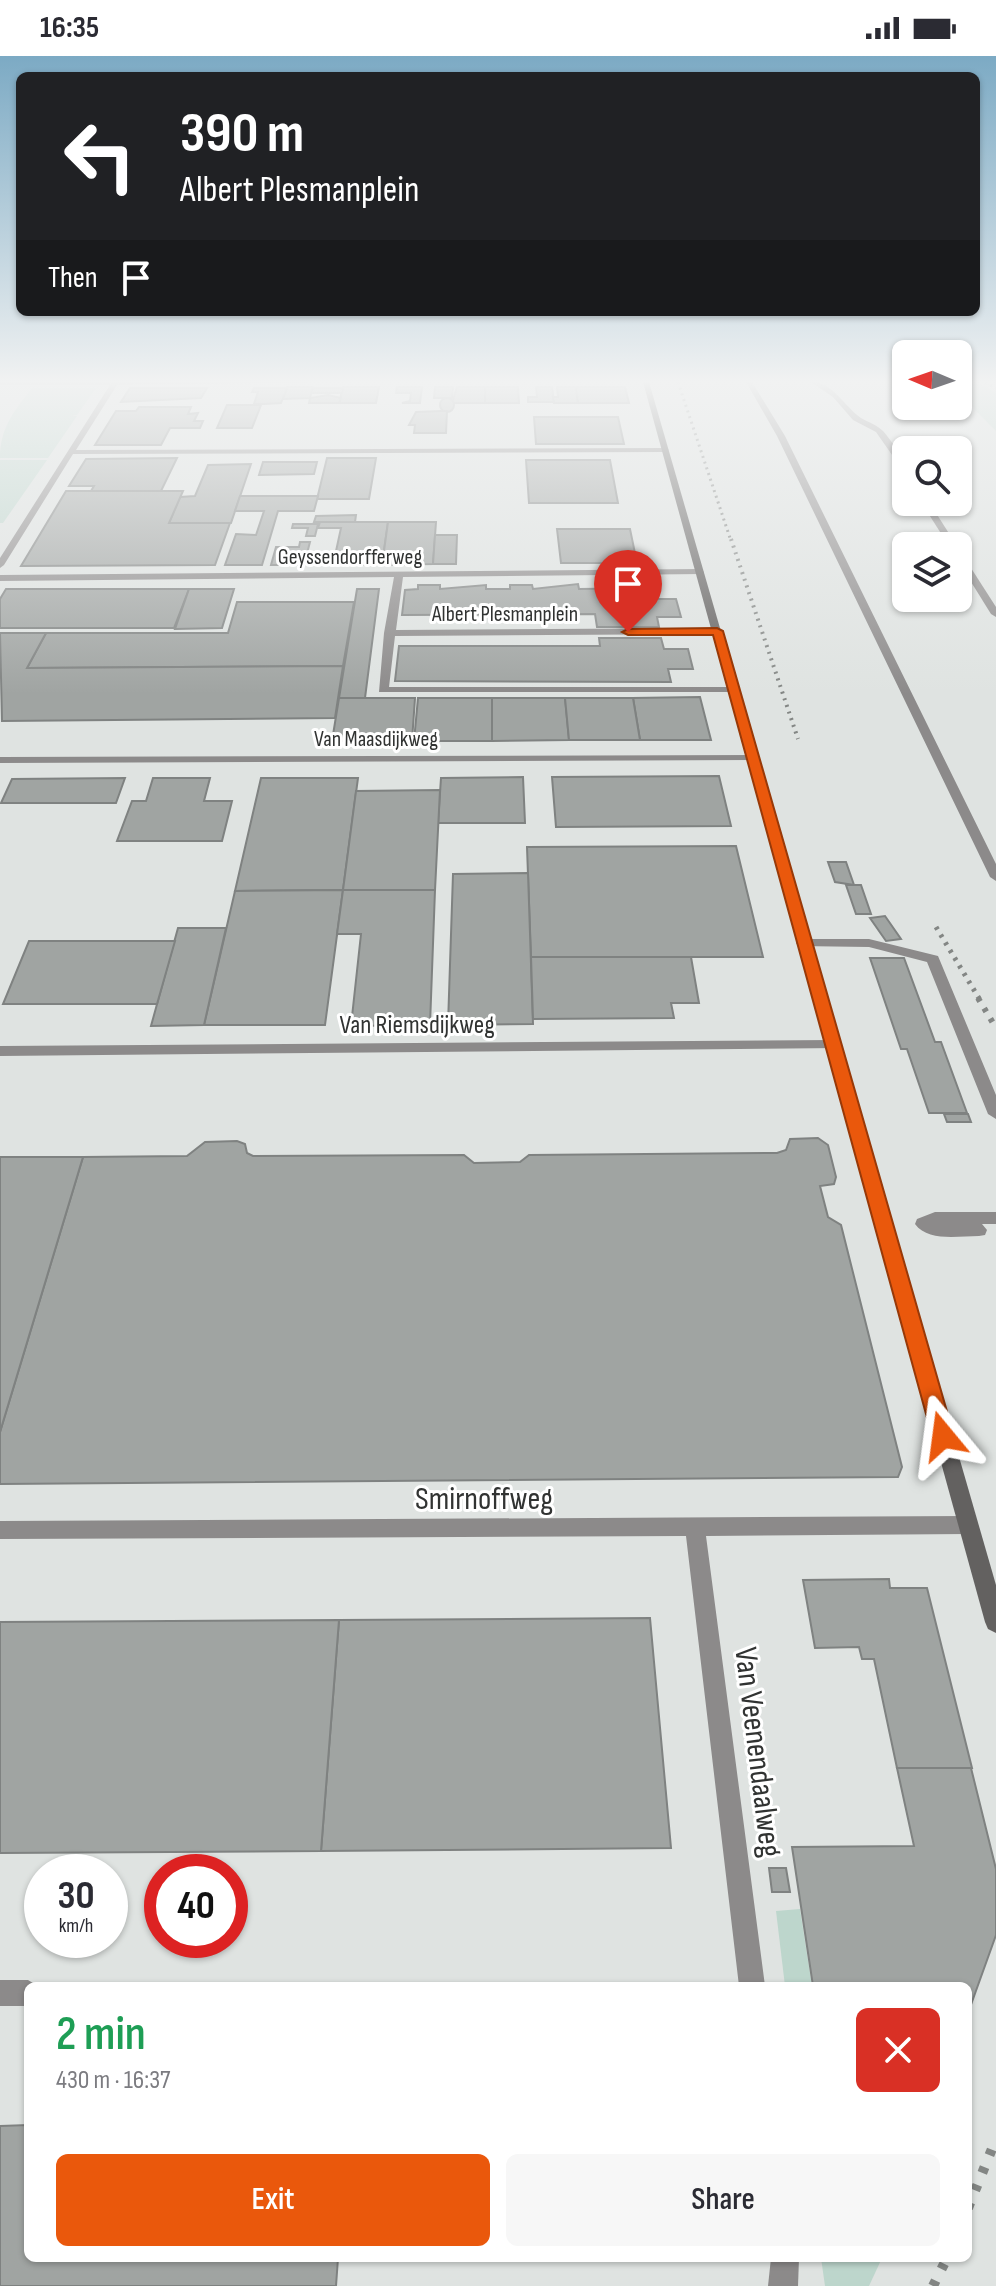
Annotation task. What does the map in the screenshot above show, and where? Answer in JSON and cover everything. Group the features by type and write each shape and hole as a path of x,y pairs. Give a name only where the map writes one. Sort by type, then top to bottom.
{"street":[{"path":"0,565 50,486"},
{"path":"675,486 996,1622"},
{"path":"805,486 996,877"},
{"name":"Geyssendorfferweg","path":"0,578 700,572"},
{"path":"399,574 383,690 734,690"},
{"path":"972,576 996,614"},
{"name":"Albert Plesmanplein","path":"389,633 717,631"},
{"name":"Van Maasdijkweg","path":"0,760 753,757"},
{"path":"803,943 869,943 933,959 996,1114"},
{"name":"Van Riemsdijkweg","path":"0,1051 835,1045"},
{"path":"978,1224 996,1218"},
{"name":"Smirnoffweg","path":"0,1530 968,1525"},
{"name":"Van Veenendaalweg","path":"695,1527 752,1982"},
{"path":"0,1993 24,1993"},
{"path":"783,2286 785,2262"}],"green space":[{"path":"0,486 29,486 3,523 0,523"},
{"path":"800,1909 811,1982 785,1982 776,1911"},
{"path":"822,2262 880,2262 869,2286 825,2286"}],"building":[{"path":"94,486 163,486 161,491 91,491"},
{"path":"199,486 244,486 231,523 169,523 180,497 195,496"},
{"path":"320,486 371,486 369,499 317,499"},
{"path":"528,486 615,486 618,503 529,503"},
{"path":"66,491 183,491 169,523 230,523 215,565 21,566"},
{"path":"240,496 318,496 314,511 278,511 262,565 225,565 236,534 256,535 264,511 235,511"},
{"path":"356,515 355,522 314,522 316,516"},
{"path":"320,522 388,522 382,565 333,565 341,528 318,528"},
{"path":"388,522 436,522 433,564 382,565"},
{"path":"293,524 318,524 315,536 306,536 308,528 292,528"},
{"path":"557,529 630,529 637,563 561,563"},
{"path":"435,535 457,535 456,564 433,564"},
{"path":"300,542 310,542 304,565 271,565 276,547 299,547"},
{"path":"578,584 579,589 651,588 653,599 676,599 681,617 657,617 659,627 597,627 595,614 402,615 405,590 418,589 418,585 440,585 440,589 486,585 486,589 510,589 510,585 532,585 533,589"},
{"path":"6,589 189,589 174,628 0,628 0,599"},
{"path":"189,589 234,589 222,628 175,629"},
{"path":"357,589 379,589 365,698 339,698"},
{"path":"237,602 354,602 343,666 27,668 46,633 228,633"},
{"path":"0,633 46,633 27,668 343,666 335,718 2,721"},
{"path":"599,638 661,638 664,649 688,649 693,669 668,669 671,682 395,681 399,646 600,646"},
{"path":"700,697 711,740 640,740 633,698"},
{"path":"339,698 415,698 412,741 332,741"},
{"path":"418,698 492,698 492,741 414,741"},
{"path":"492,698 565,698 569,740 492,741"},
{"path":"565,698 633,698 640,740 569,740"},
{"path":"719,776 731,826 556,827 552,777"},
{"path":"523,777 525,823 438,823 441,778"},
{"path":"125,778 116,803 1,803 12,779"},
{"path":"153,778 210,778 204,801 232,801 222,841 117,841 132,801 146,801"},
{"path":"261,778 358,778 343,890 235,891"},
{"path":"440,790 435,890 343,890 356,791"},
{"path":"736,846 763,957 531,957 527,847"},
{"path":"828,862 846,862 854,885 835,882"},
{"path":"528,873 533,1024 448,1025 453,874"},
{"path":"846,885 861,885 871,914 856,914"},
{"path":"343,890 325,1025 204,1025 235,891"},
{"path":"343,890 435,890 430,1025 351,1026 361,934 337,934"},
{"path":"885,916 901,939 886,941 870,918"},
{"path":"178,928 226,928 204,1025 151,1026"},
{"path":"29,941 175,941 157,1004 3,1004"},
{"path":"531,957 691,957 699,1003 671,1003 674,1018 533,1019"},
{"path":"870,958 904,958 935,1042 941,1042 967,1113 929,1113 907,1049 901,1049"},
{"path":"944,1114 968,1114 971,1122 947,1122"},
{"path":"818,1138 828,1145 836,1177 834,1184 820,1186 828,1217 841,1225 902,1467 898,1477 0,1484 0,1432 83,1157 187,1156 205,1142 237,1141 245,1144 247,1153 253,1156 464,1155 474,1163 520,1162 529,1155 777,1153 786,1150 790,1139"},
{"path":"0,1157 83,1157 0,1432"},
{"path":"889,1579 890,1588 927,1588 972,1768 897,1768 874,1659 862,1659 859,1647 815,1648 803,1580"},
{"path":"650,1618 671,1848 321,1851 339,1620"},
{"path":"339,1620 321,1851 0,1853 0,1622"},
{"path":"897,1768 971,1768 996,1869 996,1935 972,2002 972,1982 812,1982 792,1847 914,1846"},
{"path":"769,1868 786,1868 790,1892 772,1892"},
{"path":"24,2125 24,2262 338,2262 336,2286 0,2286 0,2126"}],"railway":[{"path":"713,486 731,541"},
{"path":"731,539 798,739"},
{"path":"936,927 980,1000"},
{"path":"978,998 996,1028"},
{"path":"972,2198 996,2139"},
{"path":"933,2286 945,2262"}],"route":[{"path":"628,632 717,631 943,1436"}]}
